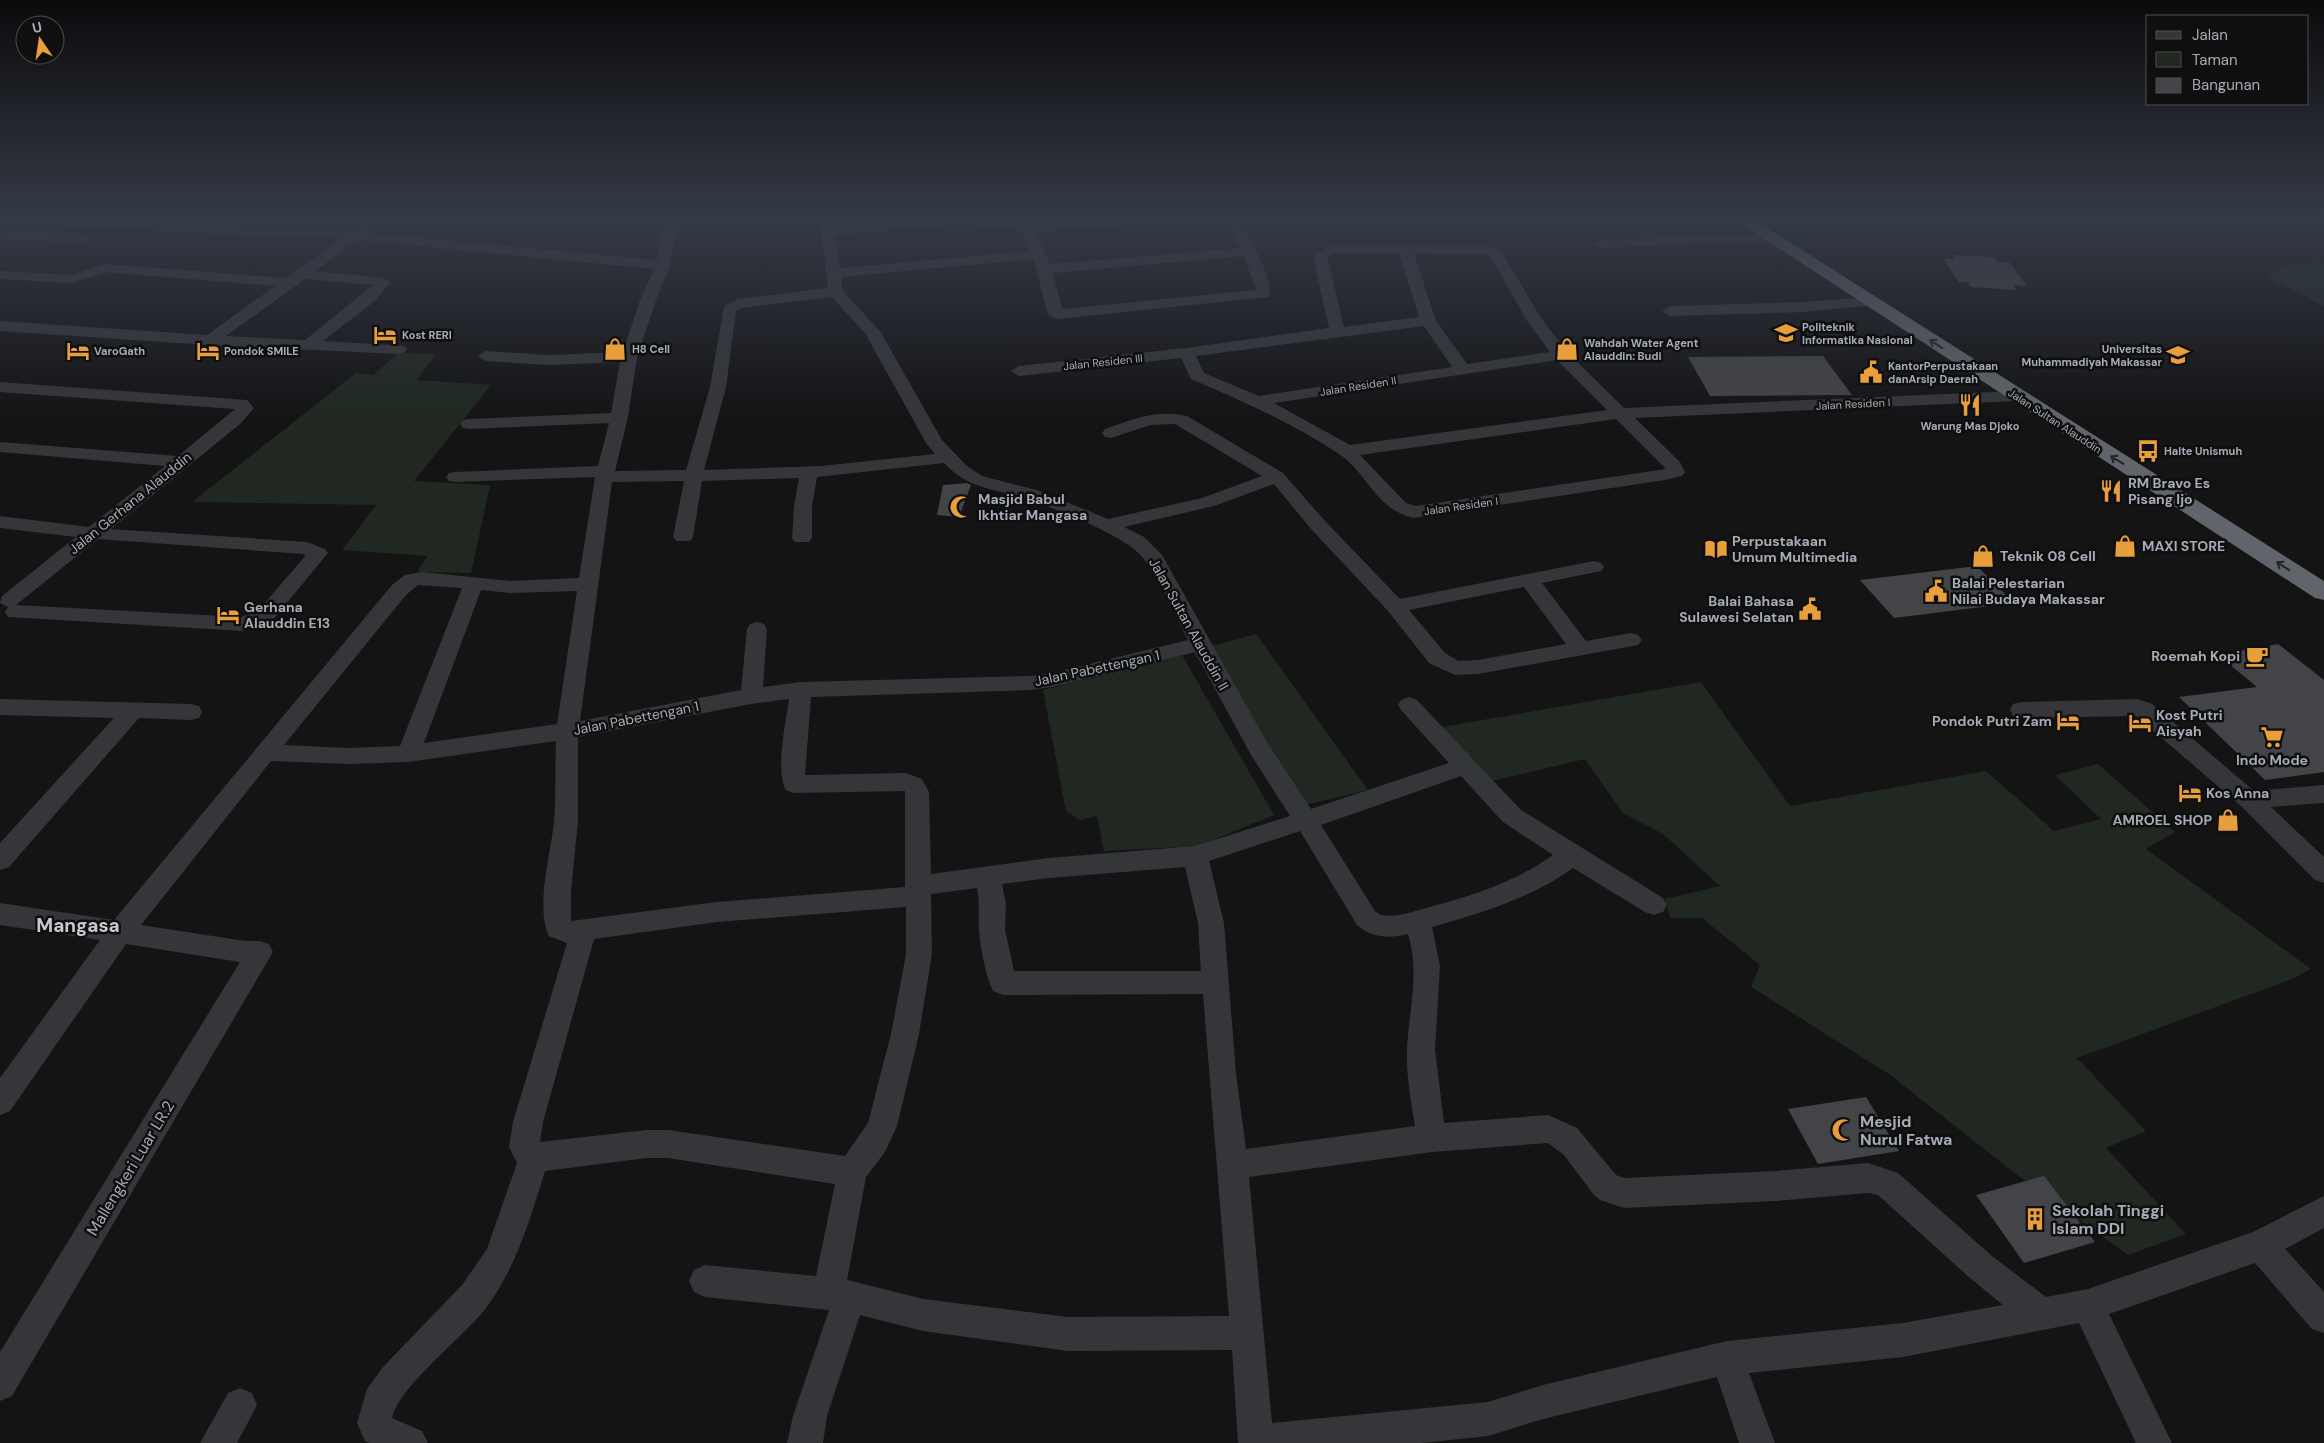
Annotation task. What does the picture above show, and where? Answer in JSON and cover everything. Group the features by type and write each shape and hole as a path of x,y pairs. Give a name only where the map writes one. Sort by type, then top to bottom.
{"highway":[{"name":"Jalan Sultan Alauddin","path":"1842,282 2016,396 2324,592"},
{"name":"Jalan Sultan Alauddin","path":"1866,282 2172,474 2324,573"},
{"path":"2151,481 2172,474"}],"street":[{"path":"280,282 288,283"},
{"path":"309,344 355,309 383,282"},
{"name":"Jalan Pabettengan 1","path":"656,282 629,357 605,474 567,731 751,696 802,690 1030,683 1052,680 1200,644"},
{"path":"683,537 694,475 718,387 729,309 738,304 836,292 834,282"},
{"path":"1048,282 1055,312 1072,313 1263,294 1261,282"},
{"path":"1326,282 1338,332"},
{"path":"1416,282 1428,321 1463,370"},
{"path":"1513,282 1534,319 1562,355 1622,413"},
{"path":"210,340 288,283"},
{"name":"Jalan Sultan Alauddin II","path":"836,292 872,331 929,434 962,470 976,480 1030,494 1106,525 1136,541 1152,555 1259,749 1305,819 1354,901 1370,923 1384,928 1492,901 1536,881 1571,856"},
{"path":"1670,311 1802,308 1872,302"},
{"name":"Jalan Residen III","path":"1020,372 1186,354 1428,321"},
{"path":"0,326 210,340 399,348"},
{"path":"1186,354 1197,376 1257,401 1347,451"},
{"name":"Jalan Residen II","path":"1257,401 1562,355"},
{"path":"486,356 557,360 629,357"},
{"name":"Jalan Gerhana Alauddin","path":"0,387 240,404 244,406 244,410 234,420 92,533 6,608"},
{"name":"Jalan Residen I","path":"1347,451 1622,413 2016,396"},
{"name":"Jalan Residen I","path":"1347,451 1399,507 1413,512 1665,476 1676,472 1674,466 1622,413"},
{"path":"1111,433 1147,420 1170,416 1181,420 1277,477 1318,525 1395,606 1428,650 1444,664 1455,668 1478,668 1631,640"},
{"path":"469,424 573,421 618,417"},
{"path":"0,447 181,462"},
{"path":"455,477 605,474 694,475 810,471 894,466 949,457"},
{"path":"802,538 803,506 810,471"},
{"path":"1106,525 1207,502 1277,477"},
{"path":"0,522 92,533 307,548 316,551 317,556 264,616 251,622 235,624 6,608"},
{"path":"1395,606 1594,567"},
{"path":"0,1102 120,932 399,590 412,579 432,578 518,588 588,584"},
{"path":"1528,580 1581,649"},
{"path":"408,754 429,710 446,655 474,583"},
{"path":"751,696 757,629"},
{"path":"802,690 793,766 794,784 896,782 914,785 917,792 919,954 905,1034 882,1126 874,1142 852,1172 833,1276 838,1295 805,1443"},
{"path":"1409,705 1512,816 1571,856 1654,905"},
{"path":"0,707 191,712"},
{"path":"2021,710 2138,707 2144,710 2248,800 2324,873"},
{"path":"0,860 133,711"},
{"path":"265,752 349,756 408,754 567,731 568,782 565,832 556,902 558,928 567,932 584,928 717,912 918,891 988,876 1049,868 1195,856 1387,794 1465,766"},
{"path":"2248,800 2324,794"},
{"path":"1195,856 1210,923 1222,1073 1233,1165 1256,1443 1488,1420 1543,1402 1728,1358 1903,1340 2088,1305 2260,1245 2324,1211"},
{"path":"988,876 993,904 992,930 1003,982 1215,982"},
{"path":"0,914 120,932"},
{"path":"1417,921 1425,940 1428,962 1427,1009 1422,1039 1424,1083 1432,1138"},
{"path":"584,928 528,1122 524,1146 527,1154 534,1158 648,1144 668,1144 852,1172"},
{"name":"Mallengkeri Luar LR.2","path":"0,1384 260,952 244,952 120,932"},
{"path":"1233,1165 1432,1138 1548,1129 1567,1136 1605,1185 1611,1190 1624,1193 1776,1186 1868,1178 1880,1180 1887,1183 1981,1268 2042,1314"},
{"path":"410,1443 378,1429 374,1424 379,1401 395,1379 474,1297 499,1259 534,1158"},
{"path":"2260,1245 2324,1317"},
{"path":"705,1281 838,1295 923,1315 1068,1334 1247,1333"},
{"path":"2088,1305 2154,1443"},
{"path":"1728,1358 1757,1443"},
{"path":"218,1443 240,1405"}],"green space":[{"path":"2277,282 2324,282 2324,306"},
{"path":"398,353 436,354 417,380 491,385 414,481 490,485 471,573 417,572 427,556 342,550 376,505 192,502 356,373 373,375"},
{"path":"1256,634 1368,790 1293,808 1193,651"},
{"path":"1182,655 1274,815 1198,846 1104,851 1097,816 1080,820 1066,811 1043,690"},
{"path":"1701,682 1790,806 1986,771 2054,831 2101,819 2055,775 2098,764 2175,832 2146,849 2311,969 2292,979 2077,1058 2146,1131 2106,1148 2186,1234 2128,1255 2012,1171 1889,1074 1751,987 1760,965 1702,918 1670,918 1665,899 1720,886 1663,834 1623,813 1585,759 1488,782 1436,728"}],"building":[{"path":"1968,282 2024,282 2027,286 2013,285 2016,290 1971,287"},
{"path":"1823,356 1852,395 1710,396 1688,357"},
{"path":"967,483 971,485 959,517 937,515 943,485"},
{"name":"Balai Pelestarian Nilai Budaya Makassar","path":"1977,566 2014,603 1894,618 1860,580"},
{"name":"Indo Mode","path":"2278,644 2324,680 2324,772 2265,780 2179,697 2257,687 2218,655"},
{"name":"Mesjid Nurul Fatwa","path":"1866,1097 1899,1151 1818,1164 1788,1109"},
{"name":"Sekolah Tinggi Islam DDI","path":"2044,1176 2095,1242 2024,1263 1976,1195"}],"place":[{"name":"Politeknik Informatika Nasional","path":"1786,333"},
{"name":"Kost RERI","path":"385,335"},
{"name":"H8 Cell","path":"615,349"},
{"name":"Wahdah Water Agent Alauddin: Budi","path":"1567,349"},
{"name":"VaroGath","path":"78,351"},
{"name":"Pondok SMILE","path":"208,351"},
{"name":"Universitas Muhammadiyah Makassar","path":"2178,355"},
{"name":"KantorPerpustakaan danArsip Daerah","path":"1871,372"},
{"name":"Warung Mas Djoko","path":"1970,405"},
{"name":"Halte Unismuh","path":"2148,451"},
{"name":"RM Bravo Es Pisang Ijo","path":"2111,491"},
{"name":"Masjid Babul Ikhtiar Mangasa","path":"961,507"},
{"name":"MAXI STORE","path":"2125,546"},
{"name":"Perpustakaan Umum Multimedia","path":"1716,549"},
{"name":"Teknik 08 Cell","path":"1983,556"},
{"name":"Balai Pelestarian Nilai Budaya Makassar","path":"1936,591"},
{"name":"Balai Bahasa Sulawesi Selatan","path":"1810,609"},
{"name":"Gerhana Alauddin E13","path":"228,615"},
{"name":"Roemah Kopi","path":"2257,656"},
{"name":"Pondok Putri Zam","path":"2068,721"},
{"name":"Kost Putri Aisyah","path":"2140,723"},
{"name":"Indo Mode","path":"2272,737"},
{"name":"Kos Anna","path":"2190,793"},
{"name":"AMROEL SHOP","path":"2228,820"},
{"name":"Mesjid Nurul Fatwa","path":"1843,1130"},
{"name":"Sekolah Tinggi Islam DDI","path":"2035,1219"}],"district":[{"name":"Mangasa","path":"78,925"}]}
